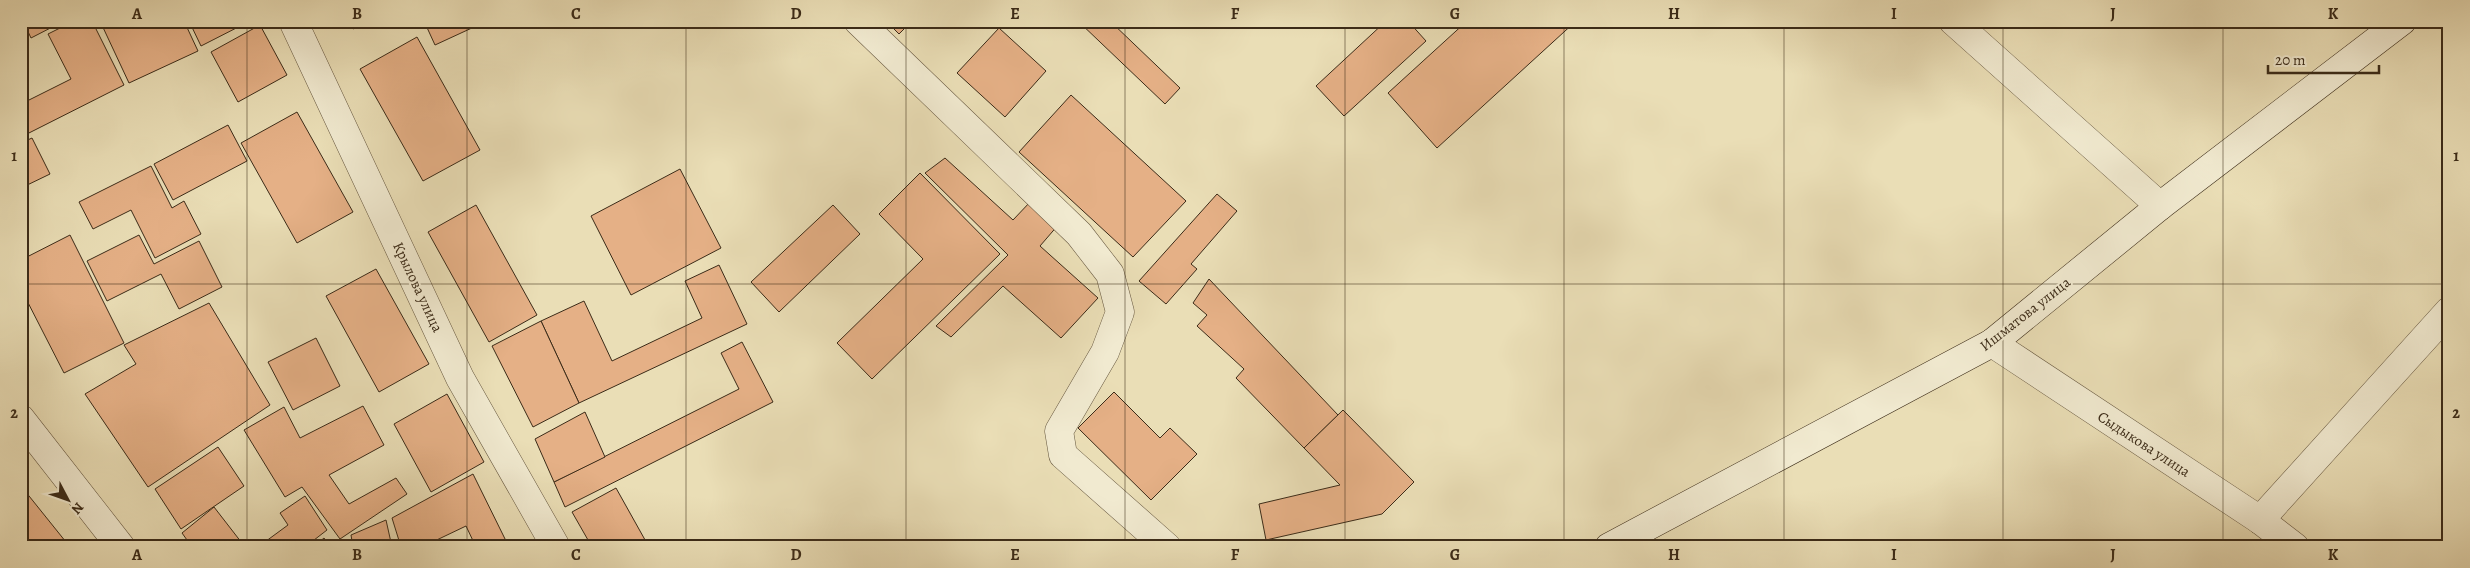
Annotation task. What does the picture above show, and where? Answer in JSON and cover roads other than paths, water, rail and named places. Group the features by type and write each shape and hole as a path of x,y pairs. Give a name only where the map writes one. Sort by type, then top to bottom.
{"street":[{"name":"Крылова улица","path":"293,21 460,378 556,547"},
{"path":"858,21 1079,234 1110,274 1120,312 1105,352 1059,432 1062,455 1166,547"},
{"path":"1953,21 2160,206"},
{"name":"Ишматова улица","path":"1609,547 1992,343 2160,206 2402,21"},
{"path":"2260,520 2449,311"},
{"name":"Сыдыкова улица","path":"1992,343 2260,520 2295,547"},
{"path":"21,419 121,547"}]}
